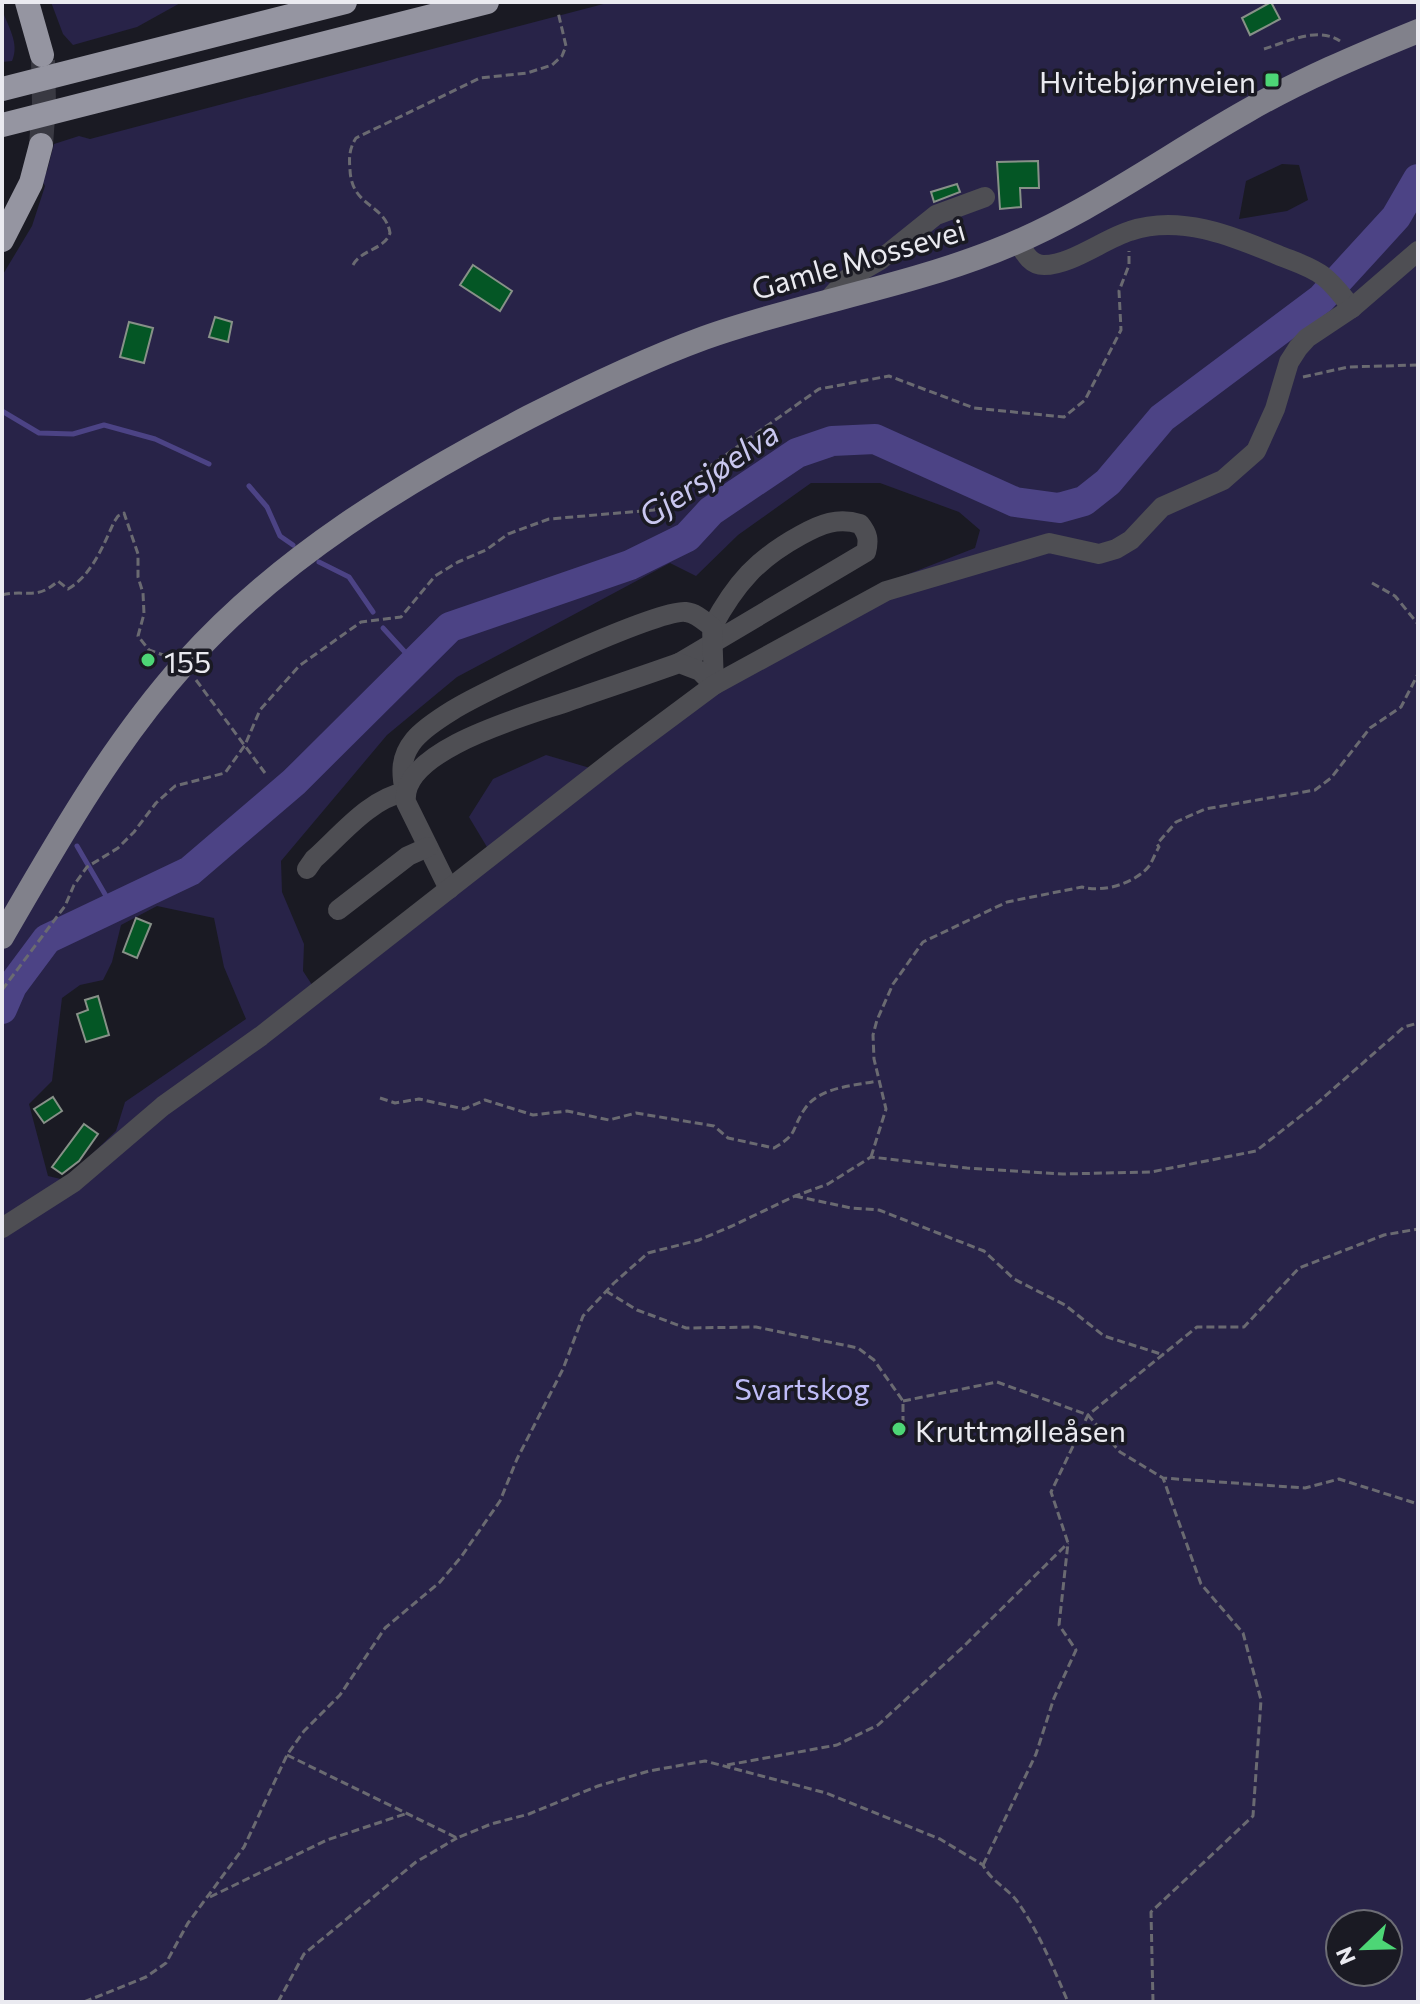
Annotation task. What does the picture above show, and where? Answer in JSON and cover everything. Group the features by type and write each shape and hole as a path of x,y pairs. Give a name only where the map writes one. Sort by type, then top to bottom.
{"highway":[{"path":"27,2 42,55"},
{"path":"2,89 345,2"},
{"path":"2,125 487,2"},
{"path":"2,240 31,183 41,145"}],"main road":[{"name":"Gamle Mossevei","path":"5,926 115,751 184,664 250,598 315,546 422,475 581,391 698,340 946,268 1018,242 1103,199 1262,102 1418,31"}],"street":[{"path":"828,300 847,279 880,260 936,215 985,197"},
{"path":"1018,242 1034,263 1042,265 1084,252 1128,231 1153,225 1234,227 1323,275 1346,300"},
{"path":"2,1228 74,1182 163,1106 261,1036 714,685 886,591 1049,543 1099,554 1116,549 1131,540 1162,507 1223,480 1256,451 1275,409 1289,362 1307,338 1346,300 1418,251"},
{"path":"307,869 314,859 369,810 387,797 405,792 415,774 429,762 477,733 679,663 713,635 866,552 869,542 860,524 835,520 814,528 773,550 749,572 713,635 714,685"},
{"path":"449,889 406,802 401,770 414,740 452,710 489,690 646,621 685,612 700,617 713,635"},
{"path":"679,663 700,671 714,685"},
{"path":"338,910 408,856 428,847"}],"path":[{"path":"353,265 361,254 387,241 390,233 383,218 353,188 349,156 356,138 480,78 527,73 552,65 562,56 566,46 558,12"},
{"path":"1264,49 1303,36 1325,35 1334,36 1358,56"},
{"path":"2,990 65,906 74,885 89,864 118,848 156,803 175,786 225,773 245,745 260,710 299,666 361,622 401,617 435,576 486,550 508,534 549,519 654,510 703,471 819,389 889,376 974,408 1064,417 1085,400 1121,330 1119,291 1129,265 1128,231"},
{"path":"1283,382 1348,367 1418,365"},
{"path":"2,595 14,592 28,595 45,593 58,581 68,589 73,586 83,579 114,522 124,513 138,554 138,577 143,593 144,614 138,636 149,650 184,664 265,773"},
{"path":"1372,583 1395,596 1418,622"},
{"path":"871,1157 886,1109 877,1081 873,1035 893,984 923,942 1007,902 1082,887 1120,886 1148,867 1159,847 1157,844 1176,822 1205,809 1315,790 1331,778 1370,728 1401,707 1418,674"},
{"path":"84,2002 146,1977 166,1963 188,1923 244,1847 287,1755 304,1731 340,1695 385,1628 440,1582 500,1501 517,1459 563,1369 583,1316 648,1253 699,1240 828,1184 871,1157 967,1168 1063,1174 1151,1172 1256,1151 1316,1104 1404,1027 1418,1023"},
{"path":"380,1098 395,1103 419,1099 464,1109 485,1100 533,1115 567,1111 609,1120 636,1113 714,1126 728,1138 774,1148 791,1138 805,1108 824,1092 877,1081"},
{"path":"795,1196 851,1208 879,1210 984,1251 1014,1279 1065,1305 1104,1336 1164,1356"},
{"path":"983,1865 1036,1754 1054,1698 1076,1650 1059,1625 1068,1543 1051,1492 1088,1415 1197,1327 1244,1327 1299,1268 1384,1235 1418,1229"},
{"path":"606,1291 637,1310 686,1328 756,1327 858,1348 874,1360 903,1401 903,1428"},
{"path":"903,1401 997,1382 1088,1415 1120,1452 1163,1478 1305,1488 1339,1479 1418,1504"},
{"path":"1153,2002 1151,1912 1253,1816 1261,1700 1243,1633 1201,1584 1163,1478"},
{"path":"725,1765 837,1745 878,1725 1068,1543"},
{"path":"287,1755 457,1838"},
{"path":"278,2002 304,1954 416,1862 457,1838 598,1786 649,1771 705,1761 826,1793 940,1839 983,1865 986,1872 1015,1899 1040,1938 1068,2002"},
{"path":"210,1897 327,1840 405,1814"}],"green space":[{"path":"51,2 182,2 137,27 73,45 63,34"},
{"name":"Svartskog","path":"611,2 1418,2 1418,2002 2,2002 2,276 32,226 45,186 41,179 47,171 54,144 79,136 90,139","holes":["1282,164 1299,165 1308,200 1287,211 1239,219 1246,181","811,483 880,483 959,512 980,530 975,548 888,582 590,768 546,755 493,779 469,817 487,847 314,988 303,971 304,944 282,892 281,861 387,735 457,677 670,563 696,576 738,535","157,906 214,918 224,967 246,1019 125,1102 116,1131 65,1180 48,1176 29,1104 52,1081 62,998 80,985 103,980 112,962 121,925"]},
{"path":"2,10 15,48 12,61 2,62"}],"building":[{"path":"1271,2 1280,19 1250,35 1242,18"},
{"path":"1038,161 1039,188 1020,188 1021,207 1000,209 997,162"},
{"path":"957,184 960,192 934,202 931,192"},
{"path":"473,265 512,291 500,311 460,285"},
{"path":"215,317 232,322 228,342 209,337"},
{"path":"129,322 153,328 144,363 120,357"},
{"path":"136,918 151,924 137,958 123,952"},
{"path":"98,996 109,1035 86,1042 77,1014 88,1010 85,1000"},
{"path":"53,1097 62,1111 44,1123 34,1109"},
{"path":"84,1124 98,1134 79,1161 62,1174 52,1167"}],"waterway":[{"name":"Gjersjøelva","path":"2,1009 12,986 47,939 190,871 294,782 450,627 630,565 687,537 711,511 797,453 832,441 875,439 1015,502 1059,508 1084,501 1108,482 1162,418 1321,299 1396,217 1418,179"},
{"path":"2,411 39,433 73,434 104,425 155,439 209,464"},
{"path":"249,486 267,507 280,536 293,545"},
{"path":"319,562 349,577 373,612"},
{"path":"383,628 414,662"},
{"path":"77,846 113,908"}],"tunnel":[{"path":"41,145 43,60"}],"place":[{"name":"Hvitebjørnveien","path":"1272,80"},
{"name":"155","path":"148,660"},
{"name":"Kruttmølleåsen","path":"899,1429"}]}
